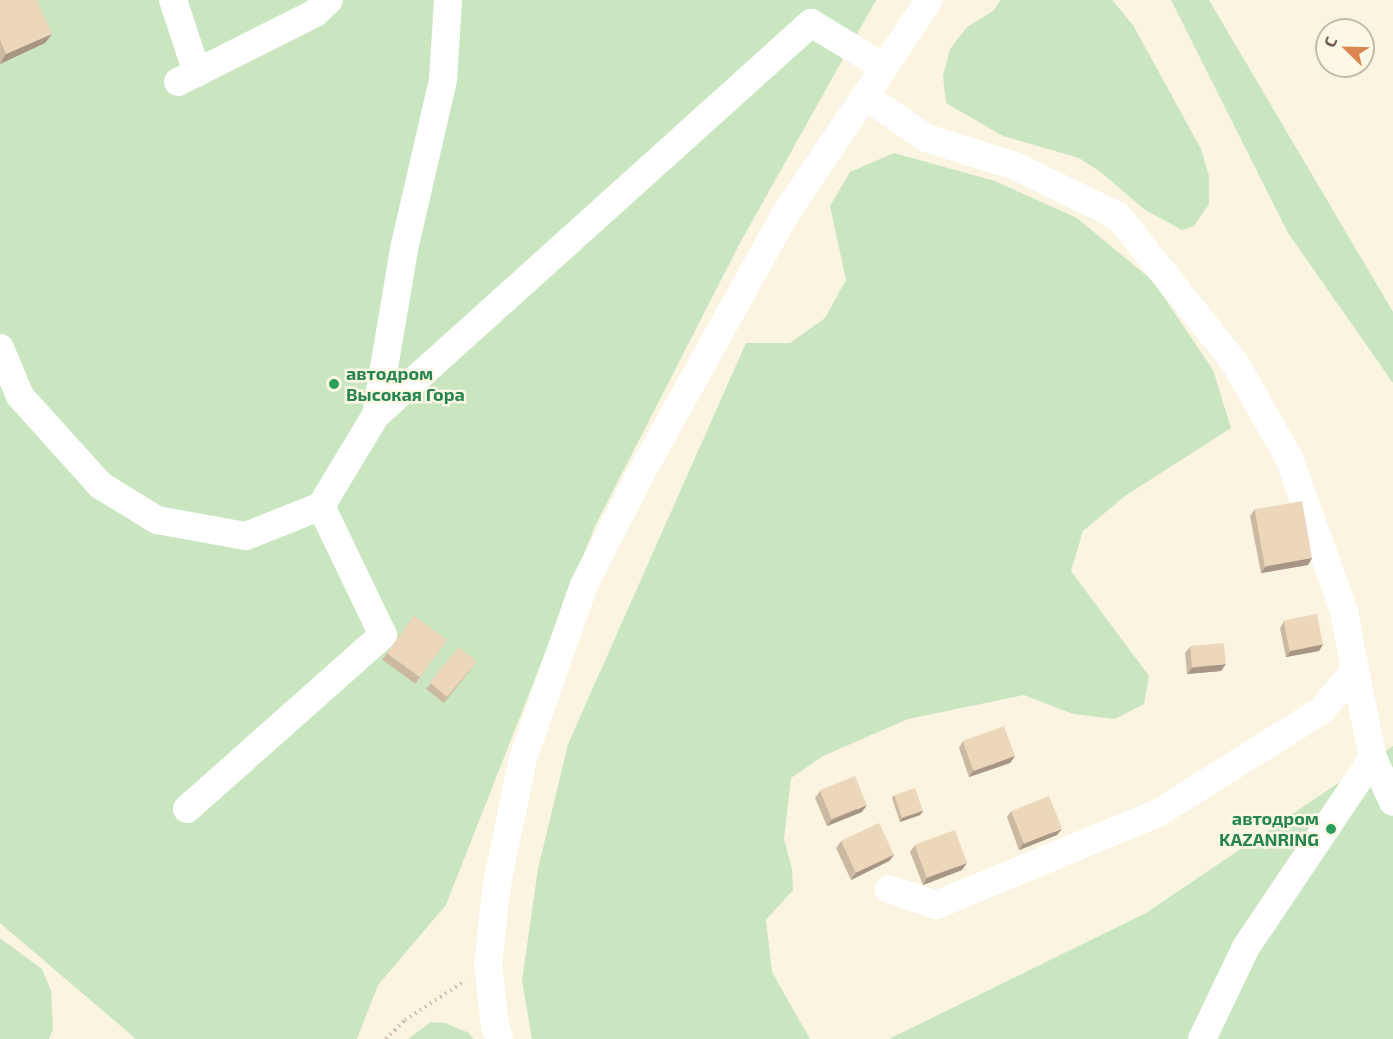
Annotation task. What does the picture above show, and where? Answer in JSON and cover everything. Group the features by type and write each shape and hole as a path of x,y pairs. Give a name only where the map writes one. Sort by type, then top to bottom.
{"lane":[{"path":"173,0 188,78 315,13 329,0"},
{"path":"376,415 404,249 443,80 448,0"},
{"path":"499,1039 495,1025 488,965 497,884 523,758 584,585 639,477 786,213 929,0"},
{"path":"0,348 20,396 100,485 157,520 246,536 321,506 376,415 811,23 884,67"},
{"path":"865,96 926,138 1015,166 1118,216 1235,363 1289,458 1344,611 1373,758 1393,802"},
{"path":"187,809 383,635 321,506"},
{"path":"889,889 936,905 1158,813 1322,710 1355,670"},
{"path":"1202,1039 1246,947 1373,758"}],"path":[{"path":"386,1039 405,1020 488,965"}],"green space":[{"name":"автодром Высокая Гора","path":"0,0 876,0 740,243 595,526 446,905 378,985 357,1039 136,1039 0,923"},
{"path":"1001,0 1112,0 1133,25 1201,149 1209,176 1209,204 1194,226 1182,230 1145,210 1102,173 1079,158 1003,136 946,103 943,76 950,49 967,27 993,11"},
{"path":"1171,0 1209,0 1393,312 1393,383 1288,233"},
{"path":"894,153 995,181 1077,218 1153,281 1213,370 1231,428 1125,496 1083,531 1071,571 1149,676 1144,704 1115,719 1073,714 1024,695 908,719 823,756 791,778 784,839 792,869 793,890 766,920 772,972 810,1039 532,1039 522,981 538,869 568,744 746,343 790,343 825,318 846,280 830,206 850,172"},
{"name":"автодром KAZANRING","path":"1393,746 1393,1039 889,1039 1146,913"},
{"path":"0,938 42,969 51,991 53,1029 49,1039 0,1039"},
{"path":"431,1022 445,1023 469,1033 473,1039 408,1039"}],"building":[{"path":"0,0 37,0 52,34 6,54 0,40"},
{"path":"1302,501 1312,558 1265,566 1255,509"},
{"path":"1317,614 1323,644 1290,651 1284,620"},
{"path":"414,616 447,640 420,677 387,653"},
{"path":"1224,643 1226,664 1192,667 1190,646"},
{"path":"459,647 477,662 447,697 429,682"},
{"path":"1004,726 1015,756 974,771 963,741"},
{"path":"855,776 867,805 831,819 820,790"},
{"path":"915,788 923,811 902,818 894,795"},
{"path":"1049,796 1062,828 1024,844 1011,811"},
{"path":"879,823 894,855 856,872 841,841"},
{"path":"955,830 967,863 927,878 915,845"}],"place":[{"name":"автодром Высокая Гора","path":"334,384"},
{"name":"автодром KAZANRING","path":"1331,829"}]}
